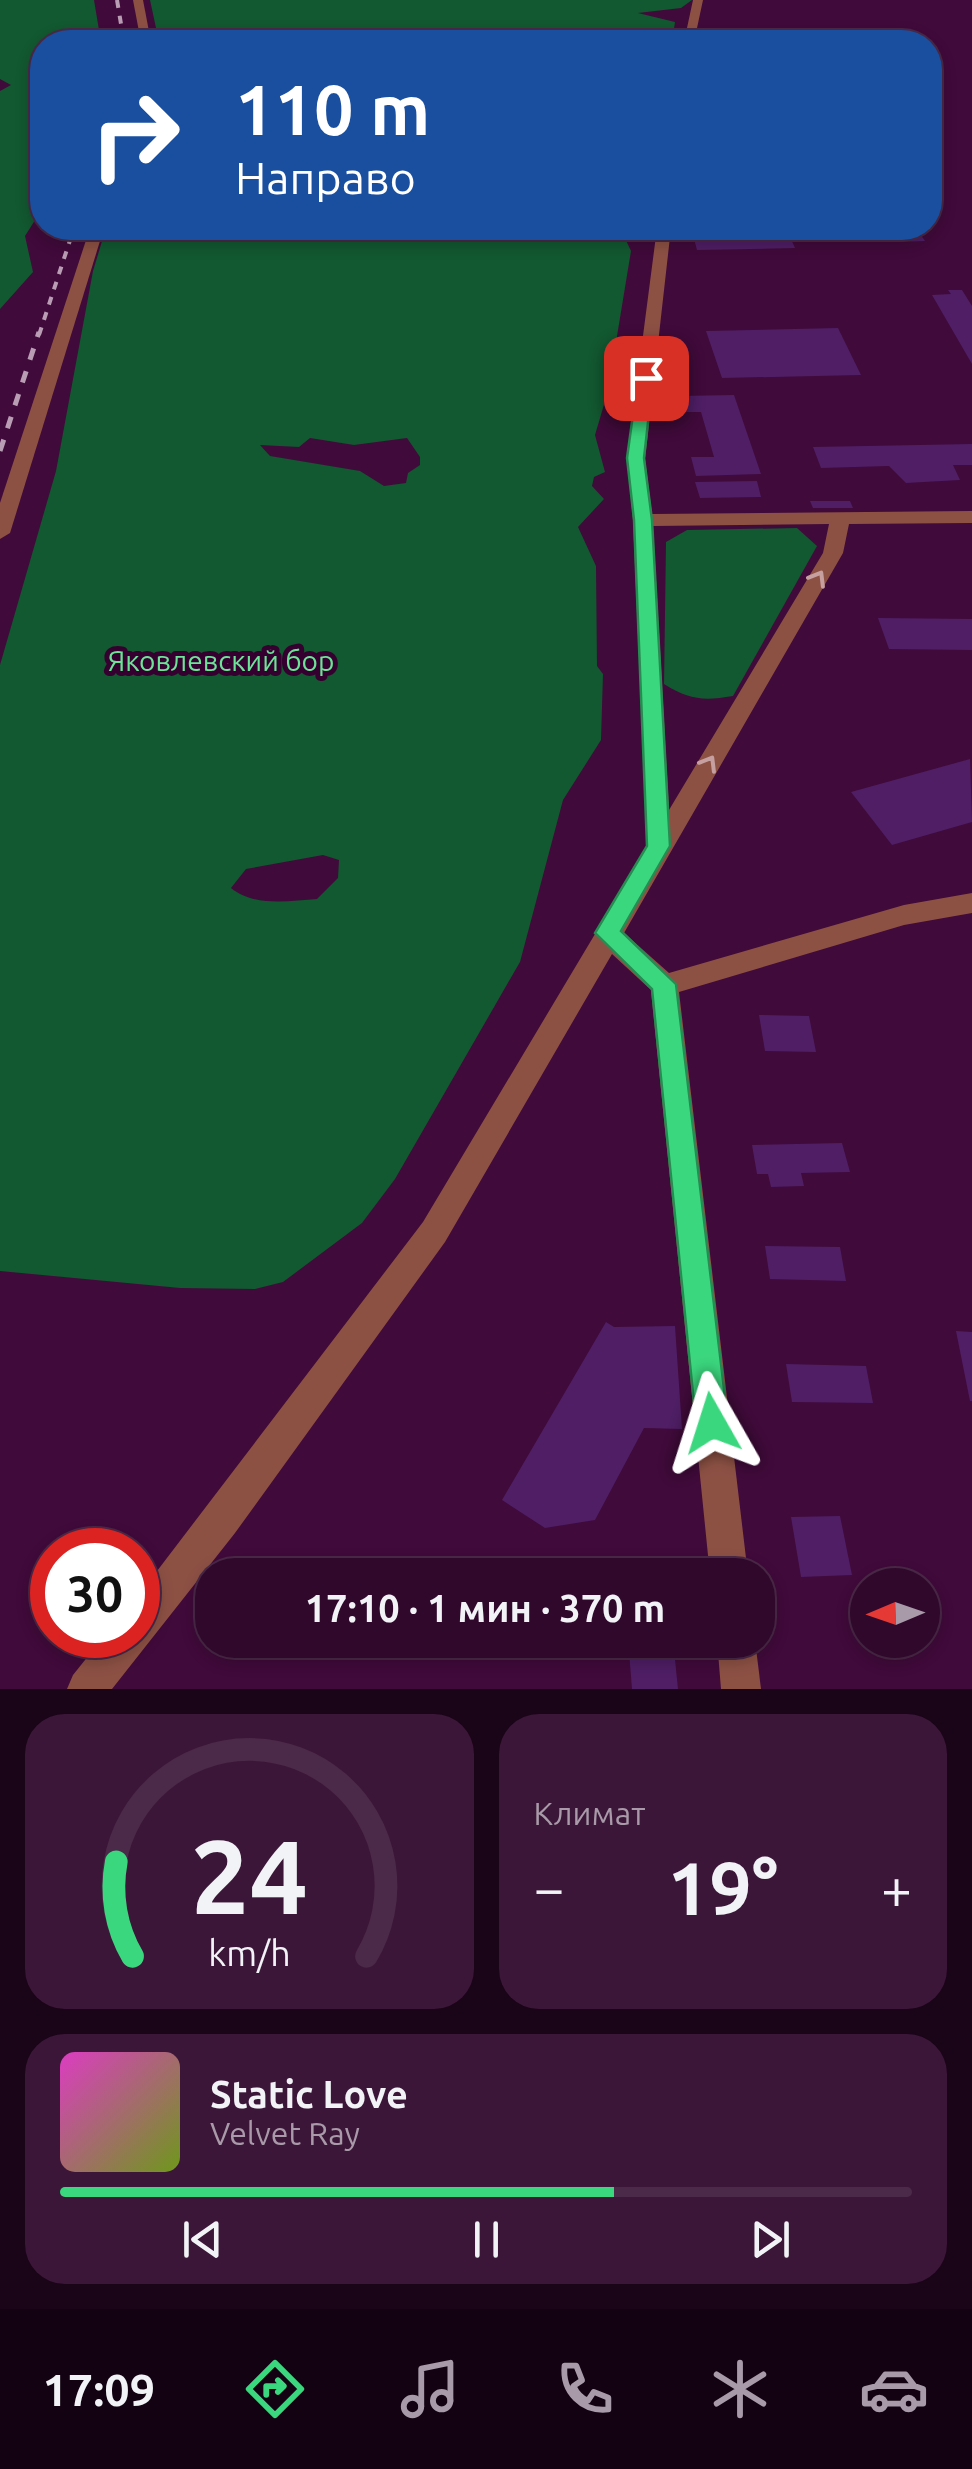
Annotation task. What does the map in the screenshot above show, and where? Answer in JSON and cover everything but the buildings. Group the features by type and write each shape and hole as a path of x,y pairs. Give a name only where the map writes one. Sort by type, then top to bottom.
{"street":[{"path":"138,0 144,30"},
{"path":"691,30 698,0"},
{"path":"0,533 94,240"},
{"path":"659,846 643,520 636,458 663,240"},
{"path":"643,520 972,517"},
{"path":"160,1598 434,1232 833,553 840,520"},
{"path":"664,984 904,915 972,903"},
{"path":"607,933 664,984 726,1558"},
{"path":"87,1689 112,1658"},
{"path":"738,1658 741,1689"}],"green space":[{"path":"0,0 94,0 99,30 30,30 30,228 25,236 33,272 0,309 0,91 11,85 0,79"},
{"path":"150,0 692,0 681,8 638,13 675,22 674,30 156,30"},
{"name":"Яковлевский бор","path":"102,240 626,240 631,251 608,391 595,435 605,472 594,477 592,486 604,499 578,527 596,566 597,666 603,674 601,740 563,800 520,962 395,1179 362,1223 283,1282 255,1289 180,1288 0,1271 0,665 56,471 93,271","holes":["310,438 354,445 407,438 420,457 420,465 408,473 406,483 384,486 360,471 270,456 260,445 299,447","323,855 339,860 338,878 317,899 261,900 231,888 246,869"]},
{"path":"797,528 817,546 733,696 697,698 664,684 666,542 687,530"}],"railway":[{"path":"117,0 122,30"},
{"path":"39,335 70,240"},
{"path":"0,451 39,332"}],"route":[{"path":"646,378 636,458 643,520 659,846 607,933 664,984 712,1423"}]}
